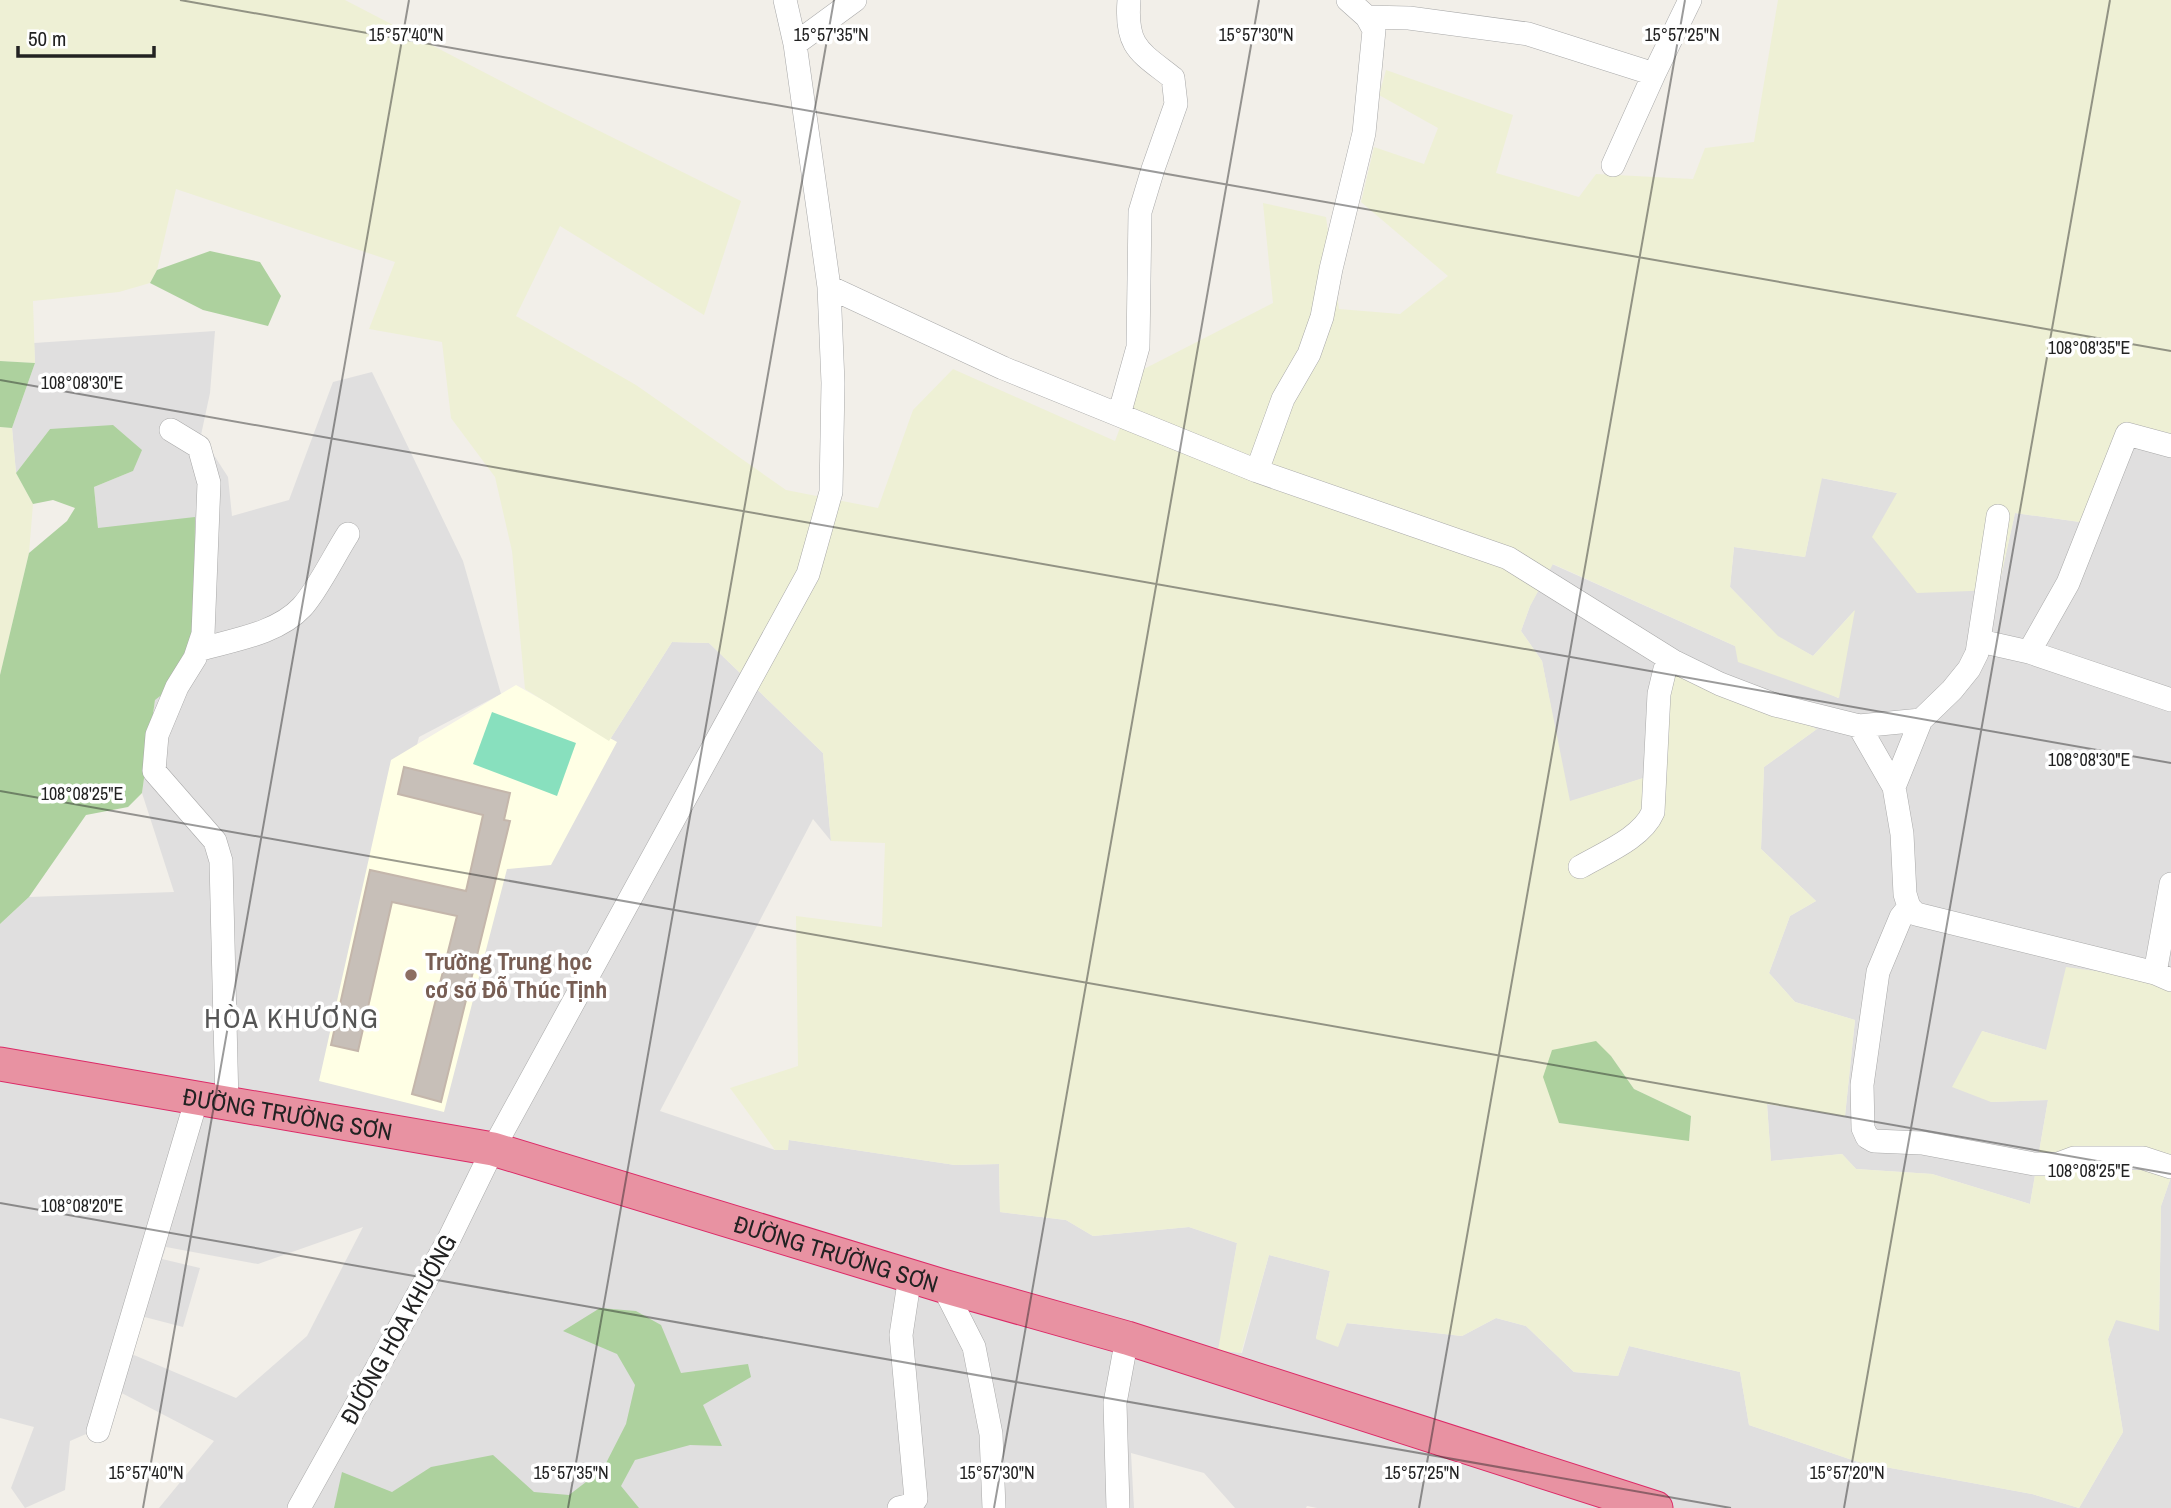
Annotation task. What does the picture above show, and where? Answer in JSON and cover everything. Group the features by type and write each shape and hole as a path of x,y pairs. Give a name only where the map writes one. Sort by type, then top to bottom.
{"highway":[{"name":"ĐƯỜNG TRƯỜNG SƠN","path":"0,1064 493,1149 943,1286 1127,1338 1656,1508"}],"street":[{"name":"ĐƯỜNG HÒA KHƯƠNG","path":"299,1508 450,1237 493,1149 808,574 831,492 833,383 829,287 795,44 785,0"},
{"path":"795,44 855,0"},
{"path":"1119,415 1138,347 1140,212 1176,104 1173,78 1138,51 1127,22 1129,0"},
{"path":"1257,471 1283,399 1309,354 1322,317 1364,133 1374,30 1367,17 1348,0"},
{"path":"1613,165 1690,0"},
{"path":"1367,17 1409,18 1528,34 1654,74"},
{"path":"829,287 1003,368 1257,471 1508,558 1673,661 1720,684 1775,705 1859,726 1921,720"},
{"path":"98,1431 212,1100 221,861 215,841 154,771 154,753 161,723 198,650 203,634 205,600 209,483 199,447 172,430"},
{"path":"2029,652 2068,583 2127,434 2171,446"},
{"path":"1894,787 1921,720 1952,690 1969,669 1977,653 1998,516"},
{"path":"198,650 252,635 284,622 303,607 348,534"},
{"path":"1980,641 2029,652 2171,700"},
{"path":"1580,867 1635,834 1649,822 1653,812 1659,694 1665,669 1673,661"},
{"path":"1859,726 1894,787 1902,834 1905,894 1909,907 1916,914 2163,976 2171,884"},
{"path":"1909,907 1901,917 1878,972 1862,1085 1863,1128 1867,1137 1874,1140 1922,1143 2034,1164 2058,1164 2074,1158 2143,1158 2171,1167"},
{"path":"900,1508 911,1505 916,1499 901,1335 910,1276"},
{"path":"943,1286 974,1347 991,1434 994,1508"},
{"path":"1118,1508 1115,1403 1127,1338"}],"shaded area":[{"path":"0,0 345,0 551,107 741,201 704,315 560,226 516,316 636,385 786,490 878,508 913,410 953,369 1115,441 1142,370 1273,303 1263,203 1326,217 1339,309 1400,314 1448,276 1361,202 1374,147 1424,164 1438,128 1379,95 1386,70 1513,115 1496,173 1579,197 1596,174 1693,179 1705,148 1754,142 1778,0 2171,0 2171,444 2117,434 2087,523 2015,513 1998,590 1917,593 1872,537 1897,493 1822,478 1805,557 1734,547 1730,587 1778,636 1813,656 1855,610 1839,698 1738,662 1735,646 1553,564 1530,606 1521,631 1542,661 1570,801 1656,774 1672,665 1817,729 1764,767 1761,849 1816,901 1790,916 1769,973 1795,1002 1855,1020 1845,1116 1767,1104 1771,1161 1842,1154 1856,1169 1932,1174 2030,1204 2048,1100 1991,1102 1952,1087 1982,1031 2046,1050 2066,967 2162,980 2171,984 2171,1177 2161,1206 2159,1331 2116,1320 2108,1339 2123,1432 2079,1508 2032,1494 1858,1462 1749,1425 1740,1372 1629,1346 1618,1376 1574,1372 1526,1326 1496,1318 1462,1336 1347,1323 1338,1347 1316,1339 1330,1271 1269,1255 1241,1353 1218,1350 1237,1243 1189,1227 1093,1236 1066,1220 1000,1212 999,1164 955,1165 789,1140 788,1150 775,1150 730,1088 798,1066 796,916 882,927 885,843 831,841 823,753 709,643 672,642 609,741 525,689 512,551 495,477 451,418 442,342 369,329 395,262 176,189 157,270 150,283 119,292 33,301 35,363 0,361","holes":["1611,1056 1634,1089 1691,1116 1689,1140 1559,1123"]},
{"path":"215,331 210,393 201,435 228,477 232,516 289,500 333,382 372,372 463,561 501,694 419,737 388,855 609,741 672,642 709,643 823,753 831,841 813,819 660,1111 775,1150 789,1140 955,1165 999,1164 1000,1212 1066,1220 1093,1236 1189,1227 1237,1243 1219,1350 1242,1353 1269,1255 1330,1271 1316,1338 1338,1346 1346,1323 1462,1336 1496,1318 1526,1326 1574,1372 1618,1376 1629,1346 1740,1372 1749,1425 1858,1462 2032,1494 2079,1508 1235,1508 1204,1473 1131,1453 1134,1508 159,1508 214,1441 112,1388 93,1431 70,1441 65,1490 25,1508 11,1488 34,1427 0,1418 0,924 29,897 174,892 142,793 155,700 98,529 94,487 133,471 50,429 16,473 12,428 35,363 34,343","holes":["363,1227 307,1336 236,1398 122,1350 133,1314 183,1327 200,1268 162,1259 166,1247 258,1264"]},
{"path":"0,427 12,428 16,473 33,504 29,553 0,675"},
{"path":"2117,434 2171,444 2171,984 2046,1050 1982,1031 1991,1102 2048,1100 2030,1204 1932,1174 1856,1169 1842,1154 1771,1161 1767,1104 1845,1116 1855,1020 1795,1002 1769,973 1790,916 1816,901 1761,849 1764,767 1817,729 1656,774 1569,802 1542,661 1521,631 1530,606 1552,564 1735,646 1838,698 1854,611 1813,656 1778,637 1730,587 1734,547 1805,557 1821,478 1897,493 1998,590 2015,513 2087,523"},
{"name":"Trường Trung học cơ sở Đỗ Thúc Tịnh","path":"516,685 617,742 551,865 507,869 444,1112 319,1081 391,760"},
{"path":"2171,1177 2171,1508 2079,1508 2123,1432 2108,1339 2116,1319 2159,1330 2161,1206"}],"green space":[{"path":"210,251 260,262 281,296 268,326 203,310 150,283 157,270"},
{"path":"0,361 35,363 12,428 0,427"},
{"path":"113,425 142,450 133,471 94,487 98,528 195,517 194,670 155,700 142,793 128,807 86,815 29,897 0,924 0,675 29,553 67,521 75,508 53,500 33,504 16,473 50,429"},
{"path":"492,712 576,743 557,796 473,764"},
{"path":"1596,1041 1611,1056 1634,1089 1691,1116 1689,1141 1559,1123 1543,1077 1552,1050"},
{"path":"600,1308 636,1311 661,1325 681,1373 748,1364 751,1377 703,1405 722,1446 690,1445 635,1460 621,1486 639,1508 334,1508 342,1472 392,1492 431,1467 493,1455 534,1492 569,1495 603,1469 626,1424 635,1385 617,1354 563,1331"}],"building":[{"path":"404,767 510,793 504,820 510,821 441,1102 412,1094 457,916 392,902 358,1051 331,1045 370,870 466,891 483,815 398,794"}],"place":[{"name":"Trường Trung học cơ sở Đỗ Thúc Tịnh","path":"411,975"}],"district":[{"name":"HÒA KHƯƠNG","path":"292,1018"}]}
